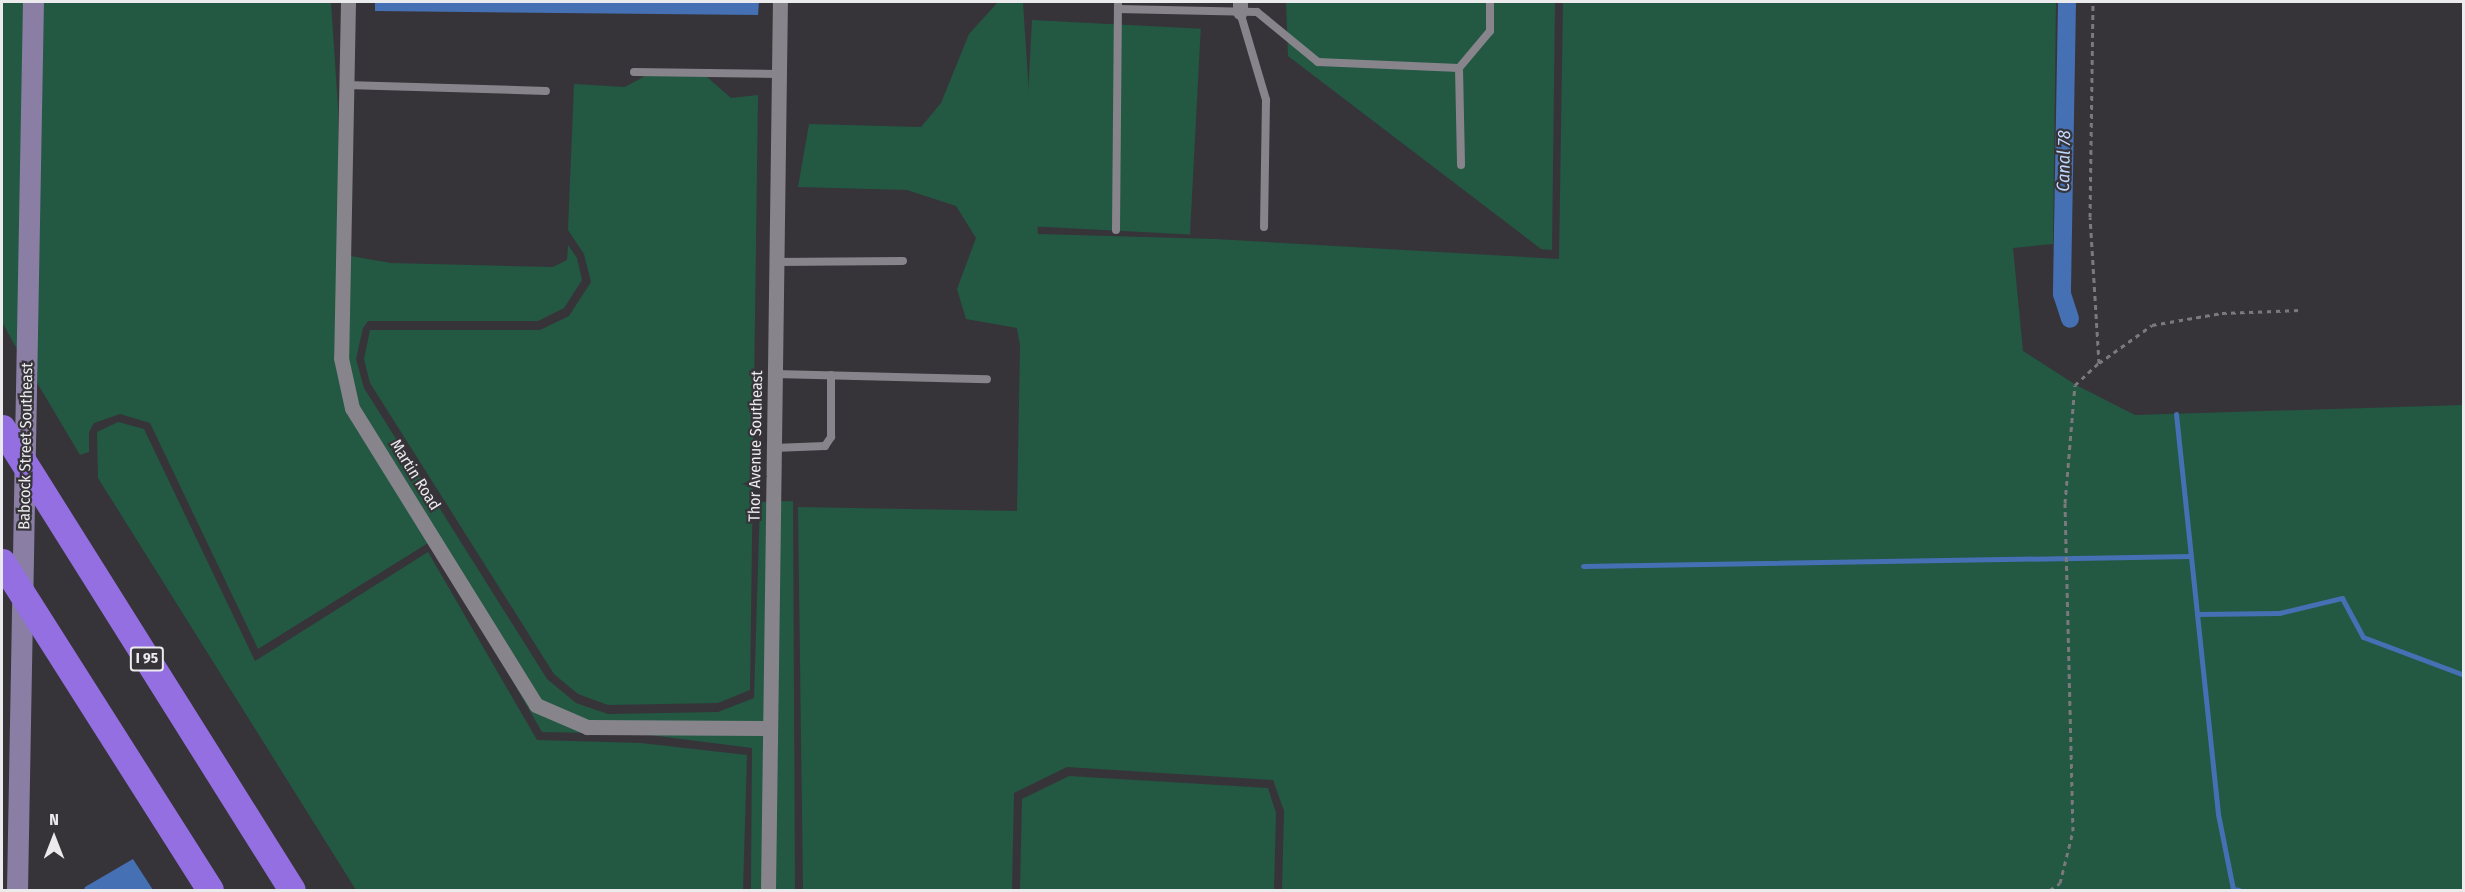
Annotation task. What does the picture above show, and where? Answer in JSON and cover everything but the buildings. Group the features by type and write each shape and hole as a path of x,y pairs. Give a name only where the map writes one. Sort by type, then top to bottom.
{"highway":[{"name":"I 95","path":"2,428 292,891"},
{"path":"2,562 210,891"}],"main road":[{"name":"Babcock Street Southeast","path":"17,891 23,695 33,2"}],"street":[{"name":"Martin Road","path":"348,2 341,358 352,408 536,705 587,727 770,728"},
{"name":"Thor Avenue Southeast","path":"768,891 780,2"}],"lane":[{"path":"1461,165 1459,68 1490,32 1490,2"},
{"path":"1116,230 1118,5 1240,7 1257,12 1318,62 1459,68"},
{"path":"1240,7 1266,100 1264,227"},
{"path":"634,72 778,74"},
{"path":"345,85 546,91"},
{"path":"776,262 903,261"},
{"path":"774,374 987,379"},
{"path":"774,448 825,447 831,437 831,375"}],"path":[{"path":"2093,2 2090,217 2099,363"},
{"path":"2050,891 2060,883 2073,831 2065,503 2076,385 2099,363 2152,325 2222,313 2300,310"}],"green space":[{"path":"2,2 24,2 18,351 2,322"},
{"path":"42,2 331,2 338,107 339,254 391,263 553,267 567,260 568,245 577,258 582,280 564,308 538,321 368,321 363,328 356,359 364,388 547,679 576,703 608,714 718,712 754,698 760,502 793,501 795,890 751,890 752,748 642,734 542,732 435,547 428,543 258,649 150,423 120,414 94,423 89,432 89,452 80,455 36,381"},
{"path":"998,2 1023,2 1038,234 1215,239 1559,259 1563,2 2056,2 2053,244 2013,248 2023,351 2076,385 2135,415 2463,405 2463,890 1282,890 1284,811 1273,780 1067,767 1014,793 1012,890 803,890 798,507 1017,511 1020,346 1017,328 966,319 957,289 976,238 956,206 907,190 798,187 809,124 921,127 941,103 969,34"},
{"path":"1286,2 1555,2 1552,250 1541,249 1288,56"},
{"path":"1032,20 1201,29 1190,235 1021,226"},
{"path":"658,69 707,77 731,98 758,95 750,690 718,703 608,705 578,694 554,674 370,383 364,359 370,330 540,330 569,316 591,282 584,254 568,230 574,84 625,87"},
{"path":"118,422 144,429 255,661 428,552 537,740 641,743 747,755 743,890 356,890 98,478 97,432"},
{"path":"1069,776 1268,788 1276,813 1274,890 1020,890 1022,799"}],"water":[{"path":"375,2 759,2 758,15 375,11"},
{"path":"133,859 153,890 84,890 85,887"}],"waterway":[{"name":"Canal 78","path":"2067,2 2062,294 2070,319"},
{"path":"2176,414 2218,814 2233,889 2239,890"},
{"path":"1583,566 2191,556"},
{"path":"2197,614 2279,613 2342,598 2363,637 2464,675"}]}
